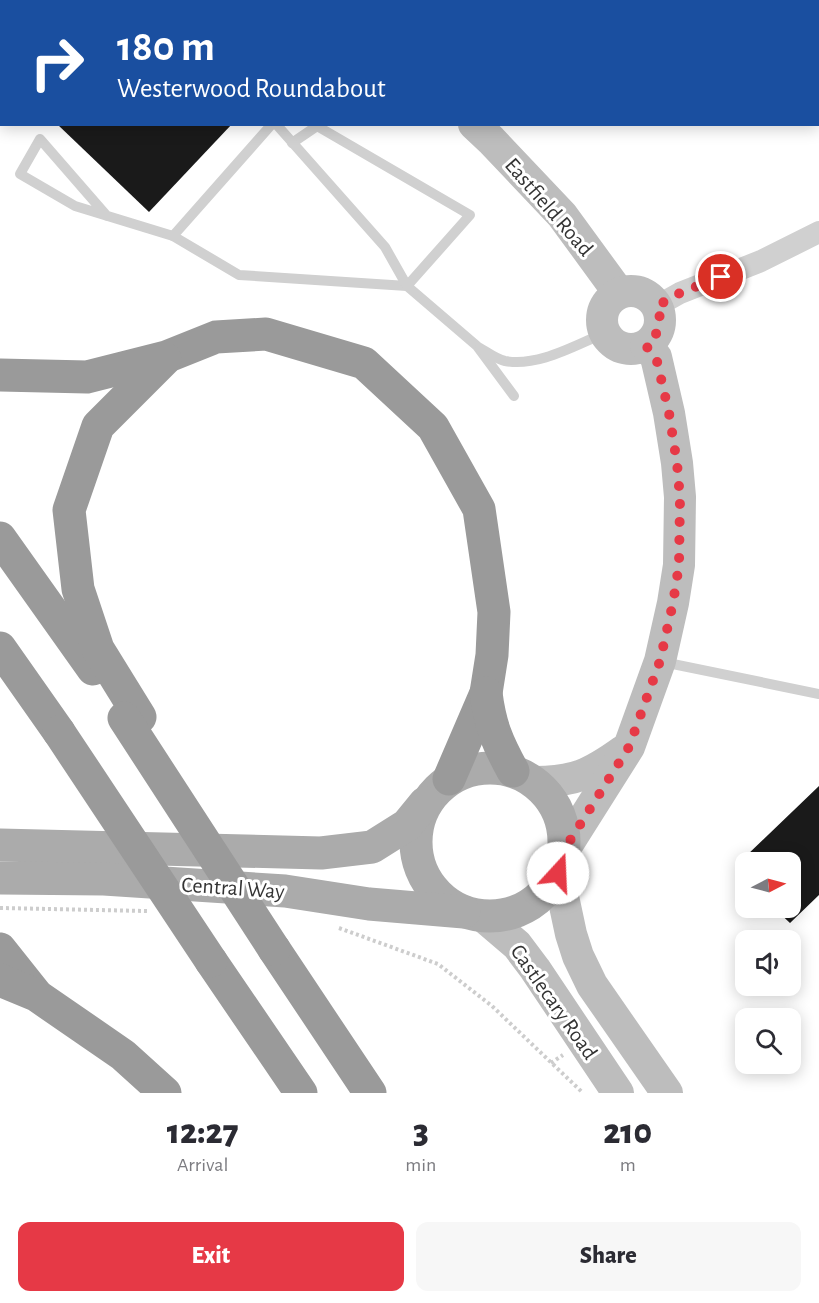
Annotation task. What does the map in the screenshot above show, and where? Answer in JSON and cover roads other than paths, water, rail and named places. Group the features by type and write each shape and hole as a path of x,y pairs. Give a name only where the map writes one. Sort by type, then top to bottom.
{"highway":[{"path":"0,375 87,377 166,357 216,337 266,334 364,363 433,428 479,510 494,612 492,655 486,693 489,719 497,741 524,776"},
{"path":"132,717 98,649 78,589 69,510 98,426 166,357"},
{"path":"0,538 84,655 132,717 375,1093"},
{"path":"0,648 59,732 301,1093"},
{"path":"438,790 486,693"},
{"path":"283,948 370,1093"},
{"path":"0,949 36,994"},
{"path":"0,980 36,994 123,1055 165,1093"}],"main road":[{"path":"491,767 524,776 549,796 557,809 564,829 561,862 543,894 524,909 500,916 475,914 451,905 433,890 422,871 416,849 417,826 438,790 469,770 491,767"},
{"name":"Central Way","path":"0,845 321,853 353,850 372,847 407,825 438,790"},
{"name":"Central Way","path":"0,878 104,879 273,890 369,904 475,914"}],"street":[{"name":"Eastfield Road","path":"476,126 562,215 619,293"},
{"path":"657,306 680,293 761,261 819,232"},
{"path":"637,291 652,299 657,306 660,324 658,332 646,346 636,349 618,346 610,341 605,333 602,314 605,305 619,293 637,291"},
{"path":"561,862 629,747 660,661 673,603 679,565 680,498 669,413 656,357 646,346"},
{"path":"524,776 561,782 576,778 608,762 629,747"},
{"name":"Castlecary Road","path":"561,862 571,934 582,966 592,985 666,1093"},
{"name":"Castlecary Road","path":"475,914 517,945 618,1093"}],"lane":[{"path":"174,236 272,126"},
{"path":"276,126 385,247 407,286 477,346 503,361 520,362 540,359 605,333"},
{"path":"292,143 317,126 470,215 407,286"},
{"path":"107,216 40,138 20,174 75,206 107,216 174,236 239,275 407,286"},
{"path":"477,346 514,396"},
{"path":"660,661 819,694"}]}
